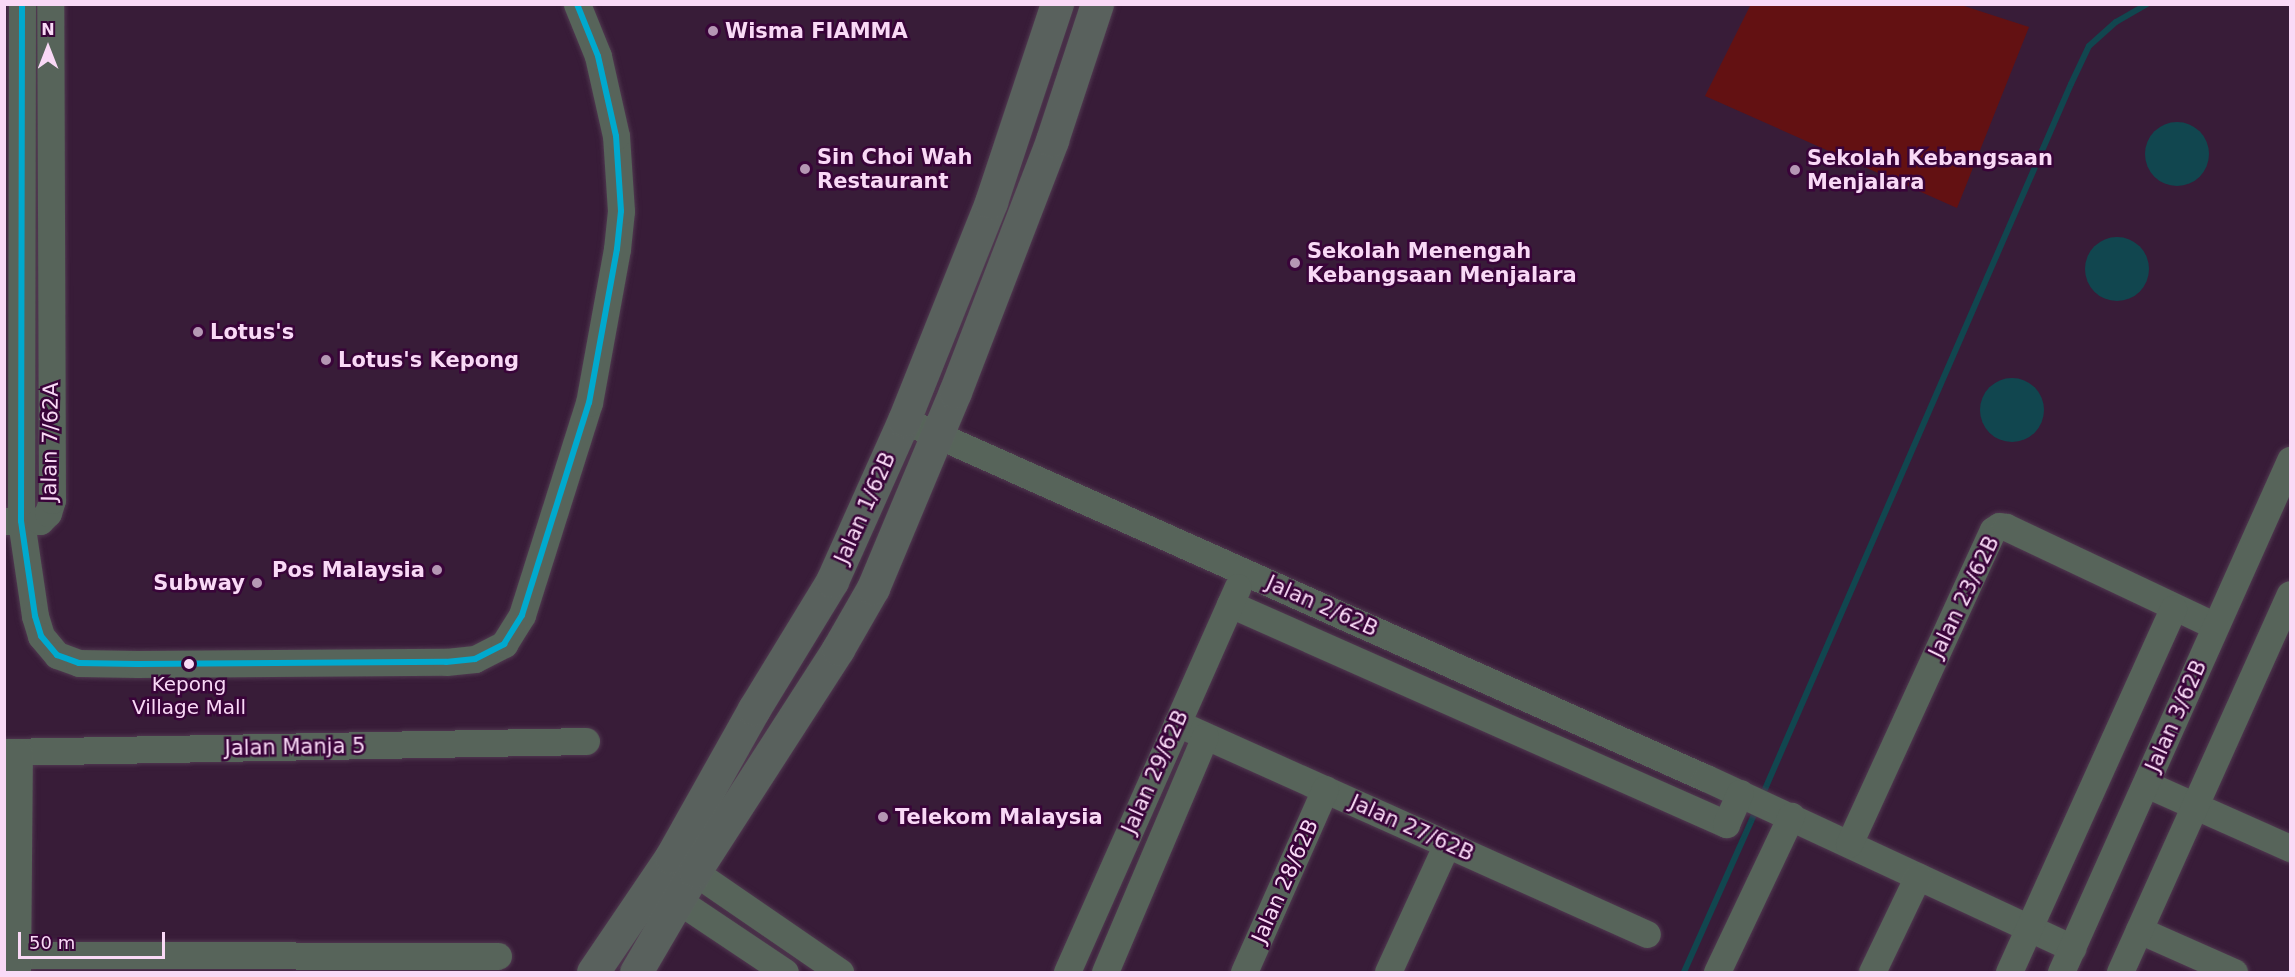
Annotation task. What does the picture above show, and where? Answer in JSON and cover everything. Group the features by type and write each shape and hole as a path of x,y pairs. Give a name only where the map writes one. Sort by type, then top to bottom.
{"main road":[{"name":"Jalan 1/62B","path":"636,972 679,902 683,864 754,709 832,581 904,420 991,202 1057,4"},
{"name":"Jalan 1/62B","path":"593,972 653,883 683,864 860,613 938,435 1052,140 1097,4"}],"street":[{"name":"Jalan 7/62A","path":"22,4 13,225 13,521 40,521 48,513 52,500 50,4"},
{"path":"13,521 41,636 57,655 79,663 446,662 475,659 504,644 522,615 589,403 617,249 621,211 616,136 598,56 577,4"},
{"path":"13,225 50,227"},
{"name":"Jalan 2/62B","path":"904,420 1791,816 2073,948"},
{"name":"Jalan 3/62B","path":"2061,972 2290,460"},
{"name":"Jalan 23/62B","path":"1849,844 1993,530 1999,526 2006,527 2173,608"},
{"name":"Jalan 29/62B","path":"1067,972 1245,572"},
{"path":"2120,972 2290,594"},
{"path":"1230,604 1726,824 1740,793"},
{"path":"2009,972 2173,608 2215,626"},
{"name":"Jalan 27/62B","path":"1177,723 1647,934"},
{"name":"Jalan 29/62B","path":"1105,972 1205,736"},
{"name":"Jalan Manja 5","path":"12,752 586,741"},
{"path":"12,752 13,961 498,956"},
{"path":"2146,784 2290,848"},
{"name":"Jalan 28/62B","path":"1244,972 1325,789"},
{"path":"1717,972 1791,816"},
{"path":"1393,971 1447,844"},
{"path":"683,864 840,972"},
{"path":"1872,972 1918,876"},
{"path":"653,883 785,972"},
{"path":"2139,930 2234,972"}],"shaded area":[{"path":"1751,4 1961,5 2029,27 1957,208 1705,96"},
{"path":"2171,122 2183,122 2200,131 2207,142 2209,154 2207,166 2200,177 2183,186 2171,186 2159,181 2150,172 2145,160 2145,148 2150,136 2159,127"},
{"path":"2111,237 2123,237 2140,246 2147,257 2149,269 2147,281 2140,292 2123,301 2111,301 2099,296 2090,287 2085,275 2085,263 2090,251 2099,242"},
{"path":"2006,378 2018,378 2035,387 2042,398 2044,410 2042,422 2035,433 2018,442 2006,442 1994,437 1985,428 1980,416 1980,404 1985,392 1994,383"}],"waterway":[{"path":"1762,796 2089,46 2116,22 2147,4"},
{"path":"1684,972 1757,808"}],"transit line":[{"path":"22,4 21,521 35,616 41,636 57,655 79,663 137,664 446,662 475,659 504,644 522,615 589,403 617,249 621,211 616,136 598,56 577,4"}],"place":[{"name":"Wisma FIAMMA","path":"713,31"},
{"name":"Sin Choi Wah Restaurant","path":"805,169"},
{"name":"Sekolah Kebangsaan Menjalara","path":"1795,170"},
{"name":"Sekolah Menengah Kebangsaan Menjalara","path":"1295,263"},
{"name":"Lotus's","path":"198,332"},
{"name":"Lotus's Kepong","path":"326,360"},
{"name":"Pos Malaysia","path":"437,570"},
{"name":"Subway","path":"257,583"},
{"name":"Kepong Village Mall","path":"189,664"},
{"name":"Telekom Malaysia","path":"883,817"}]}
